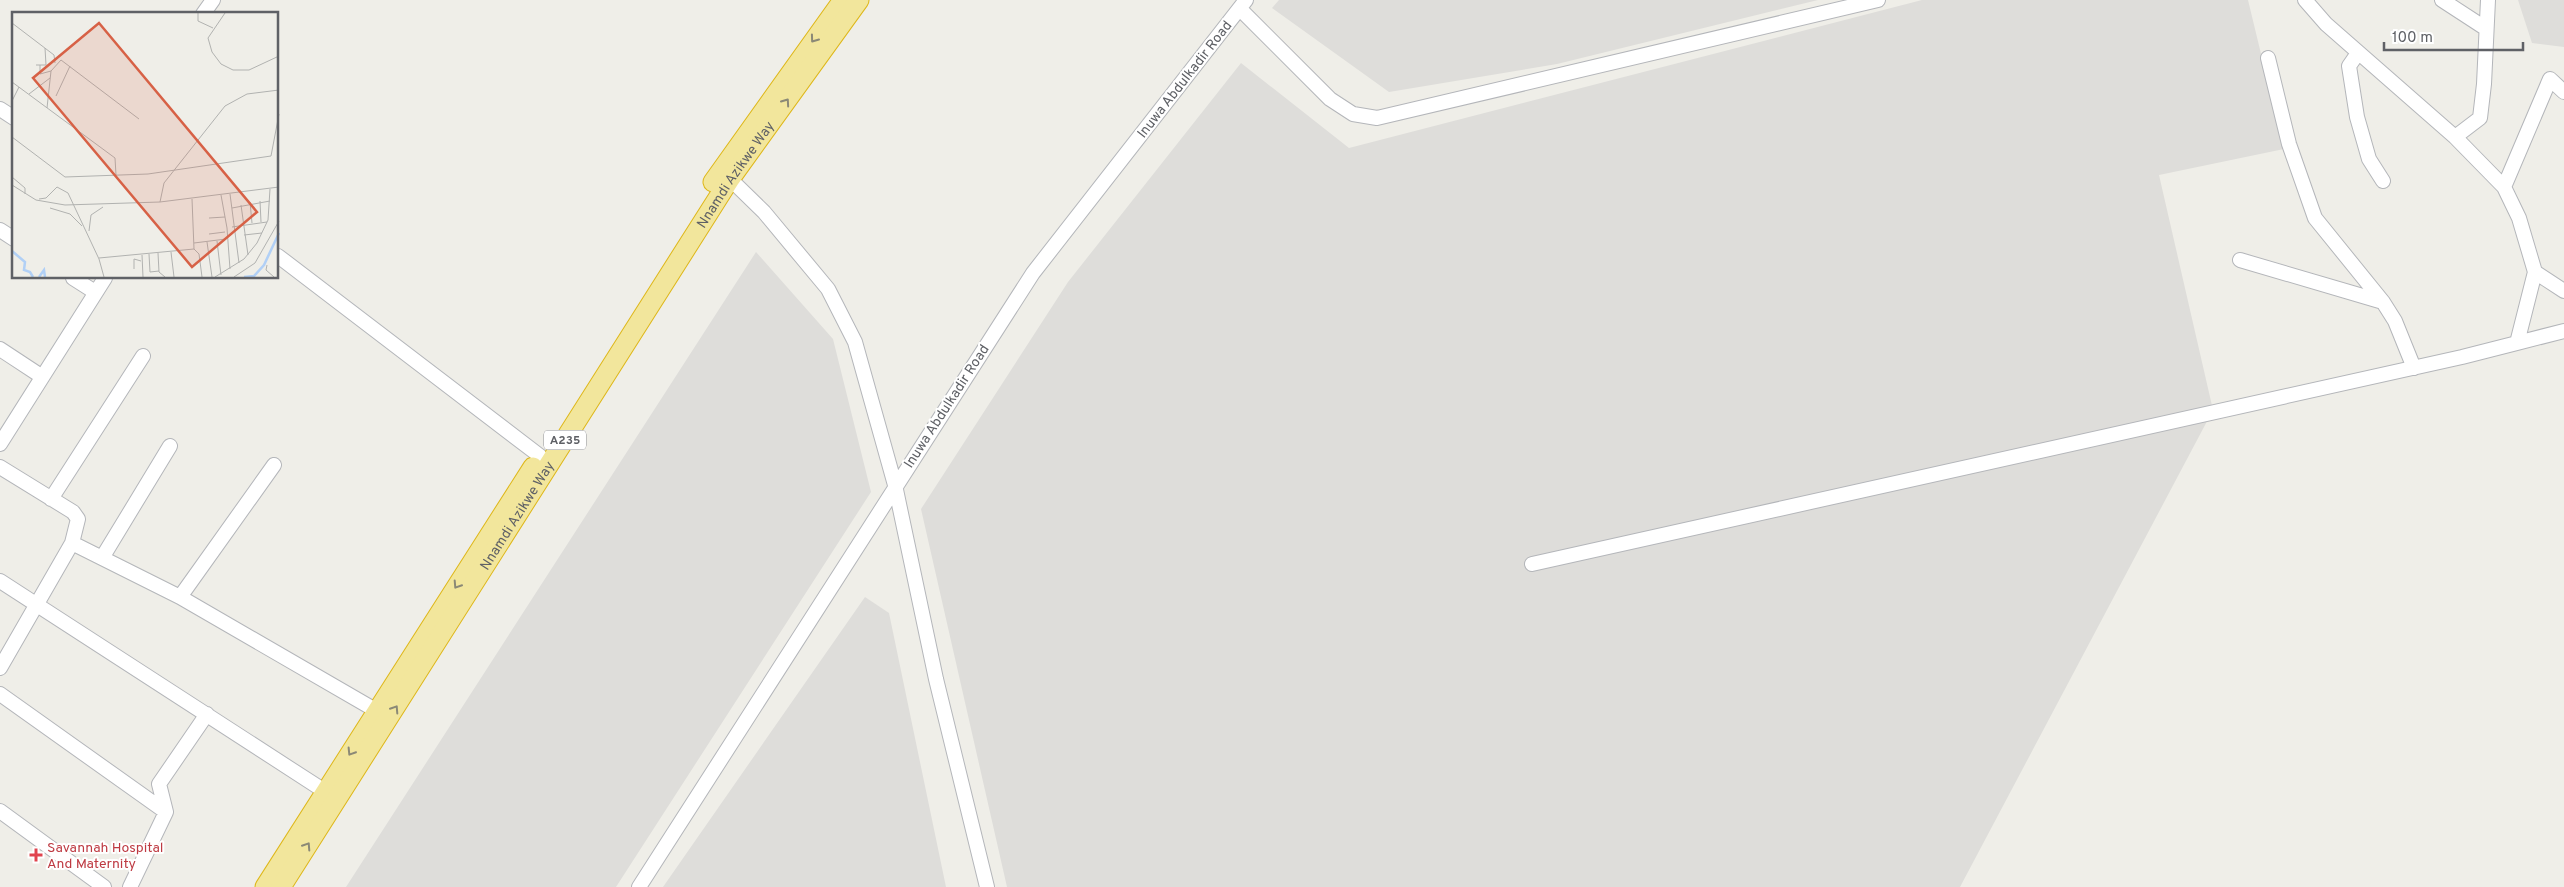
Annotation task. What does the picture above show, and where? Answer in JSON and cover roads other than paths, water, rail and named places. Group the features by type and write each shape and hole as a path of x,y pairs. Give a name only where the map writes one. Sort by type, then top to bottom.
{"highway":[{"name":"Nnamdi Azikwe Way","path":"265,887 540,456 843,0"},
{"name":"Nnamdi Azikwe Way","path":"280,887 726,175 859,0"}],"street":[{"path":"204,12 212,0"},
{"path":"1243,4 1330,99 1353,114 1376,118 1878,0"},
{"path":"2305,0 2326,24 2455,137 2504,187 2519,218 2536,272 2517,343"},
{"path":"2442,0 2485,28"},
{"path":"2455,137 2480,118 2484,84 2485,28 2488,0"},
{"name":"Inuwa Abdulkadir Road","path":"639,887 895,485 1033,273 1243,4"},
{"path":"2358,53 2349,66 2358,118 2369,159 2383,181"},
{"path":"2268,58 2289,144 2315,218 2383,302 2395,321 2414,368"},
{"path":"2504,187 2550,79 2564,92"},
{"path":"0,109 12,117"},
{"path":"726,175 764,212 828,289 855,342 895,485 936,679 987,887"},
{"path":"0,230 12,238"},
{"path":"279,257 540,456"},
{"path":"2240,260 2383,302"},
{"path":"2536,272 2564,291"},
{"path":"75,279 95,292"},
{"path":"0,444 41,376 104,279"},
{"path":"1532,564 2414,368 2564,331"},
{"path":"0,350 41,376"},
{"path":"51,499 143,356"},
{"path":"102,558 170,446"},
{"path":"180,597 274,465"},
{"path":"0,467 76,516 78,524 72,543 0,668"},
{"path":"72,543 180,597 377,711"},
{"path":"0,581 326,792"},
{"path":"0,694 166,812"},
{"path":"130,887 166,812 159,784 206,714"},
{"path":"0,812 104,887"}],"place":[{"name":"Savannah Hospital And Maternity","path":"36,855"}]}
